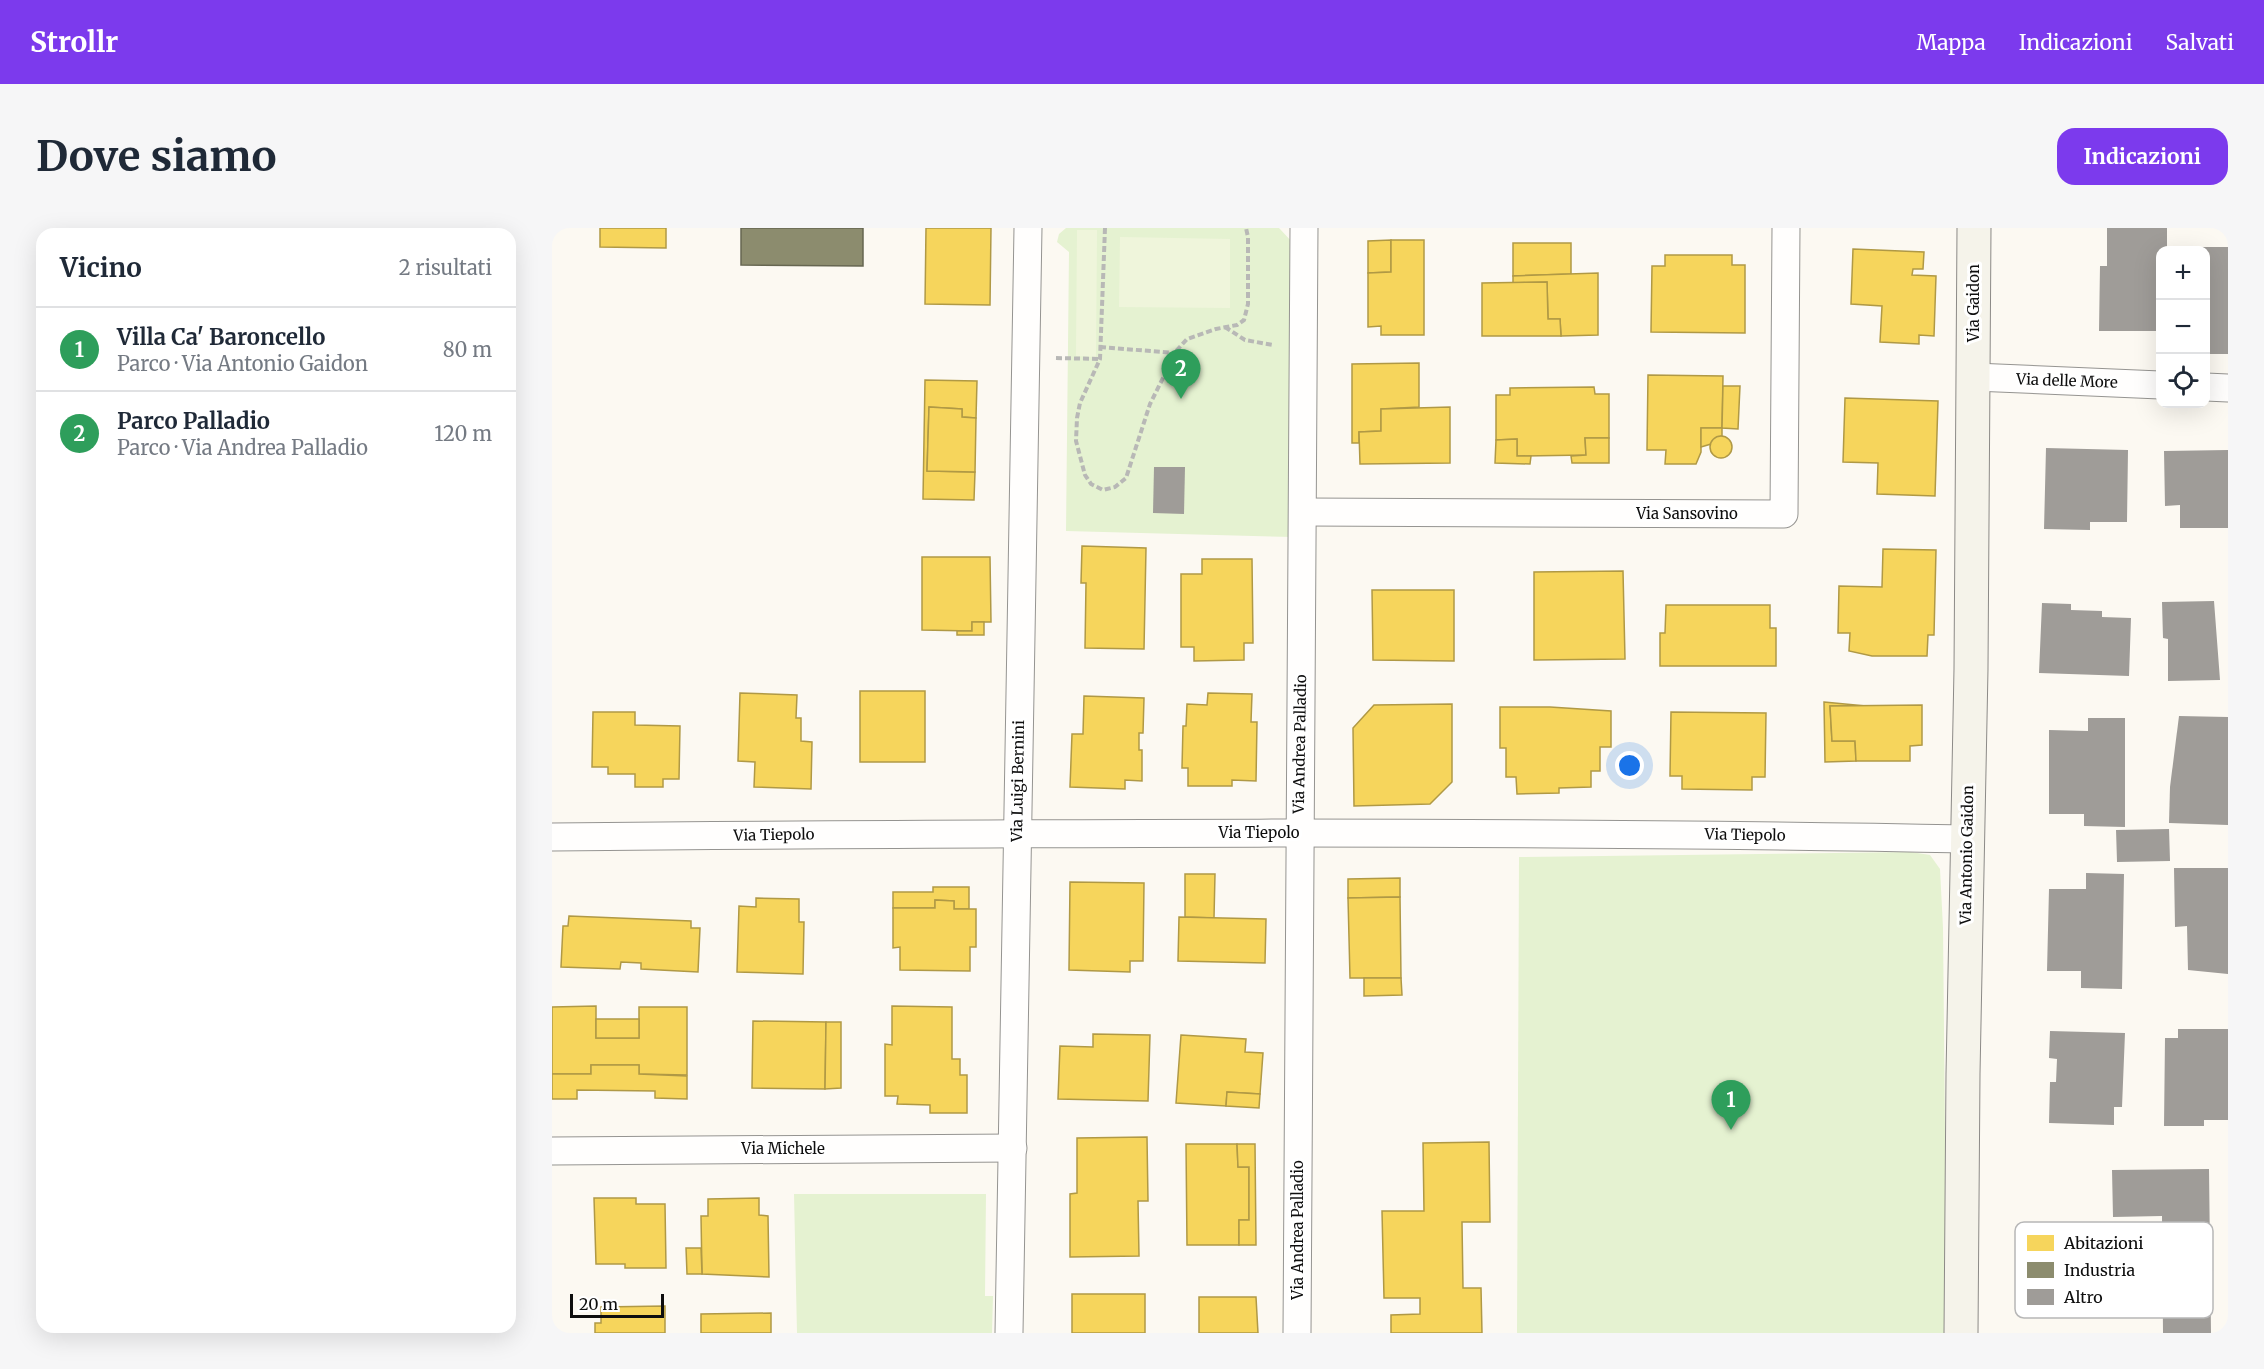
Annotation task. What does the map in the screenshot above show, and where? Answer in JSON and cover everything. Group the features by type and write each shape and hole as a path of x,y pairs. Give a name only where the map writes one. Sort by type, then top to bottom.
{"street":[{"name":"Via Luigi Bernini","path":"1009,1333 1028,228"},
{"name":"Via Andrea Palladio","path":"1297,1333 1304,228"},
{"name":"Via Sansovino","path":"1304,512 1784,514 1786,228"},
{"name":"Via Gaidon","path":"1974,228 1974,377"},
{"name":"Via delle More","path":"1974,377 2156,385"},
{"name":"Via Antonio Gaidon","path":"1961,1333 1974,377"},
{"path":"2210,387 2228,388"},
{"name":"Via Tiepolo","path":"552,837 1299,833 1683,834 1967,839"},
{"name":"Via Michele","path":"552,1151 1013,1148"}],"path":[{"path":"1105,228 1100,359 1080,403 1076,441 1085,475 1091,484 1103,490 1115,488 1126,478 1150,404 1175,353 1187,339 1237,325 1244,320 1247,312 1248,237 1246,228"},
{"path":"1225,327 1245,340 1264,344 1304,345"},
{"path":"1100,347 1175,353"},
{"path":"1025,357 1100,359"}],"green space":[{"path":"1066,228 1279,228 1294,244 1293,537 1066,531 1069,252 1057,242 1059,234"},
{"path":"1077,230 1097,230 1096,357 1076,356"},
{"path":"1120,237 1230,239 1230,308 1119,307"},
{"path":"1911,852 1930,855 1940,869 1943,928 1947,1333 1517,1333 1519,857"},
{"path":"794,1194 986,1194 985,1296 993,1296 992,1333 797,1333"}],"building: Abitazioni":[{"path":"600,228 666,228 666,248 600,247"},
{"path":"926,228 991,228 990,305 925,304"},
{"path":"1391,240 1391,272 1368,273 1368,241"},
{"path":"1391,240 1424,240 1424,335 1381,335 1381,326 1368,327 1368,273 1391,272"},
{"path":"1513,243 1571,243 1571,274 1513,276"},
{"path":"1853,249 1924,252 1923,269 1913,269 1912,275 1936,276 1934,336 1919,335 1919,344 1880,342 1882,306 1851,304"},
{"path":"1665,255 1732,255 1732,265 1745,265 1745,333 1651,332 1652,266 1665,266"},
{"path":"1598,273 1598,335 1561,336 1560,319 1548,319 1547,282 1513,283 1513,276"},
{"path":"1547,282 1548,319 1560,319 1561,336 1482,336 1482,283"},
{"path":"1419,363 1419,407 1381,409 1381,431 1359,432 1359,443 1352,443 1352,364"},
{"path":"1648,375 1723,376 1722,428 1701,428 1701,452 1696,464 1665,464 1666,450 1647,450"},
{"path":"925,380 977,381 976,418 962,417 962,409 929,407 927,471 975,472 974,500 923,499"},
{"path":"1723,386 1740,386 1738,429 1722,428"},
{"path":"1594,387 1595,394 1609,394 1609,438 1585,438 1586,455 1517,456 1517,439 1496,440 1496,395 1510,395 1510,388"},
{"path":"1845,398 1938,401 1935,496 1877,494 1878,463 1843,462"},
{"path":"929,407 962,409 962,417 976,418 975,472 927,471"},
{"path":"1450,407 1450,463 1360,464 1359,432 1381,431 1381,409"},
{"path":"1701,428 1722,428 1722,436 1716,438 1711,444 1701,447"},
{"path":"1721,436 1729,439 1732,447 1729,455 1721,458 1713,455 1710,447 1713,439"},
{"path":"1585,438 1609,438 1609,463 1572,463 1571,456 1586,455"},
{"path":"1517,439 1517,456 1531,456 1530,464 1495,463 1496,440"},
{"path":"1082,546 1146,548 1144,649 1085,648 1086,583 1081,583"},
{"path":"1883,549 1936,550 1934,635 1928,635 1927,656 1872,656 1849,651 1850,633 1838,633 1839,586 1882,587"},
{"path":"922,557 990,557 991,622 972,622 972,631 922,630"},
{"path":"1202,559 1252,559 1253,643 1244,643 1244,660 1194,661 1194,647 1181,647 1181,574 1202,574"},
{"path":"1623,571 1625,659 1534,660 1534,572"},
{"path":"1372,590 1454,590 1454,661 1373,660"},
{"path":"1666,605 1770,605 1770,628 1776,628 1776,666 1660,666 1660,633 1665,633"},
{"path":"972,622 984,622 984,635 957,635 957,631 972,631"},
{"path":"860,691 925,691 925,762 860,762"},
{"path":"740,693 797,695 796,718 801,718 801,741 812,742 811,789 754,787 755,762 738,761"},
{"path":"1208,693 1252,694 1251,722 1257,722 1256,781 1232,780 1232,786 1188,786 1188,768 1182,768 1183,726 1186,726 1187,704 1207,705"},
{"path":"1084,696 1144,698 1143,733 1139,733 1139,750 1142,750 1142,781 1125,780 1125,789 1070,787 1072,734 1083,734"},
{"path":"1824,702 1866,706 1830,706 1832,741 1855,741 1856,761 1825,762"},
{"path":"1452,704 1452,782 1430,804 1354,806 1353,728 1374,705"},
{"path":"1922,705 1922,745 1910,746 1910,761 1856,761 1855,741 1832,741 1830,706"},
{"path":"1500,707 1550,707 1611,711 1611,747 1600,747 1600,771 1591,771 1591,787 1559,788 1559,793 1517,794 1516,777 1506,777 1506,748 1500,748"},
{"path":"593,712 635,712 635,725 680,726 679,779 663,779 663,787 635,787 635,774 608,774 608,767 592,767"},
{"path":"1671,712 1766,713 1765,777 1752,777 1752,790 1682,789 1682,776 1670,776"},
{"path":"1185,874 1215,874 1214,918 1185,917"},
{"path":"1400,878 1400,897 1348,898 1348,879"},
{"path":"1070,882 1144,883 1143,961 1130,961 1130,972 1069,970"},
{"path":"933,887 969,887 969,909 954,909 954,901 935,900 935,908 893,908 893,892 933,892"},
{"path":"1400,897 1401,978 1350,978 1348,898"},
{"path":"756,898 799,899 799,922 804,922 803,974 737,972 739,906 756,907"},
{"path":"935,900 954,901 954,909 976,909 976,947 970,947 970,971 900,970 900,947 893,948 893,908 935,908"},
{"path":"569,916 691,921 691,928 700,928 698,972 641,969 641,963 621,962 620,969 561,967 563,926 568,926"},
{"path":"1179,917 1266,919 1265,963 1178,961"},
{"path":"1364,978 1401,978 1402,995 1364,996"},
{"path":"596,1006 596,1038 639,1038 639,1007 687,1007 687,1075 639,1074 639,1065 591,1065 591,1074 552,1074 552,1007"},
{"path":"892,1006 952,1007 952,1059 960,1059 960,1075 967,1075 967,1113 930,1113 930,1105 897,1104 898,1096 885,1096 885,1044 892,1045"},
{"path":"596,1019 639,1019 639,1038 596,1038"},
{"path":"753,1021 826,1022 825,1089 752,1088"},
{"path":"826,1022 841,1022 841,1088 825,1089"},
{"path":"1093,1034 1150,1035 1148,1101 1058,1099 1060,1046 1093,1047"},
{"path":"1181,1035 1246,1039 1245,1052 1263,1053 1260,1094 1227,1092 1226,1106 1176,1103"},
{"path":"591,1065 639,1065 639,1074 687,1076 687,1099 655,1098 655,1091 577,1090 577,1099 552,1099 552,1074 591,1074"},
{"path":"1227,1092 1260,1094 1259,1108 1226,1106"},
{"path":"1147,1137 1148,1201 1138,1201 1139,1256 1070,1257 1070,1194 1077,1193 1077,1138"},
{"path":"1489,1142 1490,1222 1462,1222 1463,1288 1481,1288 1482,1333 1391,1333 1391,1315 1420,1314 1420,1298 1384,1298 1382,1211 1424,1211 1423,1143"},
{"path":"1186,1144 1237,1144 1238,1167 1249,1167 1249,1220 1239,1220 1239,1245 1187,1245"},
{"path":"1237,1144 1255,1144 1256,1245 1239,1245 1239,1220 1249,1220 1249,1167 1238,1167"},
{"path":"594,1198 636,1198 636,1204 665,1204 666,1268 625,1268 625,1264 596,1264"},
{"path":"759,1198 759,1215 768,1216 769,1277 702,1274 701,1216 708,1216 708,1199"},
{"path":"686,1248 701,1248 702,1274 687,1274"},
{"path":"1072,1294 1145,1294 1145,1333 1072,1333"},
{"path":"1199,1297 1256,1297 1258,1333 1199,1333"},
{"path":"665,1306 665,1333 595,1333 595,1323 601,1323 601,1307"},
{"path":"771,1313 771,1333 701,1333 701,1314"}],"building: Industria":[{"path":"741,228 863,228 863,266 741,265"}],"building: Altro":[{"path":"2107,228 2167,228 2167,246 2156,246 2156,331 2099,331 2100,266 2107,266"},
{"path":"2210,247 2228,247 2228,354 2210,354"},
{"path":"2046,448 2128,450 2127,522 2090,522 2090,530 2044,529"},
{"path":"2228,450 2228,528 2180,528 2180,505 2165,506 2164,451"},
{"path":"1154,467 1185,467 1184,514 1153,513"},
{"path":"2214,601 2220,680 2168,681 2168,639 2163,638 2162,602"},
{"path":"2042,603 2071,604 2071,610 2102,611 2102,617 2131,618 2129,676 2039,673"},
{"path":"2179,716 2228,717 2228,825 2169,823 2170,787"},
{"path":"2088,718 2125,718 2125,827 2084,826 2084,814 2049,814 2049,730 2088,731"},
{"path":"2169,829 2170,861 2117,862 2116,830"},
{"path":"2174,868 2228,868 2228,974 2188,970 2187,926 2175,927"},
{"path":"2086,873 2124,874 2122,989 2081,988 2081,971 2047,971 2049,889 2086,889"},
{"path":"2178,1029 2228,1029 2228,1120 2204,1120 2204,1126 2164,1126 2165,1038 2178,1038"},
{"path":"2050,1031 2125,1033 2122,1107 2114,1107 2114,1125 2049,1123 2050,1082 2056,1082 2057,1059 2049,1058"},
{"path":"2209,1169 2210,1222 2162,1222 2162,1216 2113,1217 2112,1170"},
{"path":"2163,1318 2211,1318 2211,1333 2163,1333"}],"place":[{"name":"Parco Palladio","path":"1181,399"},
{"name":"Villa Ca' Baroncello","path":"1731,1130"}]}
